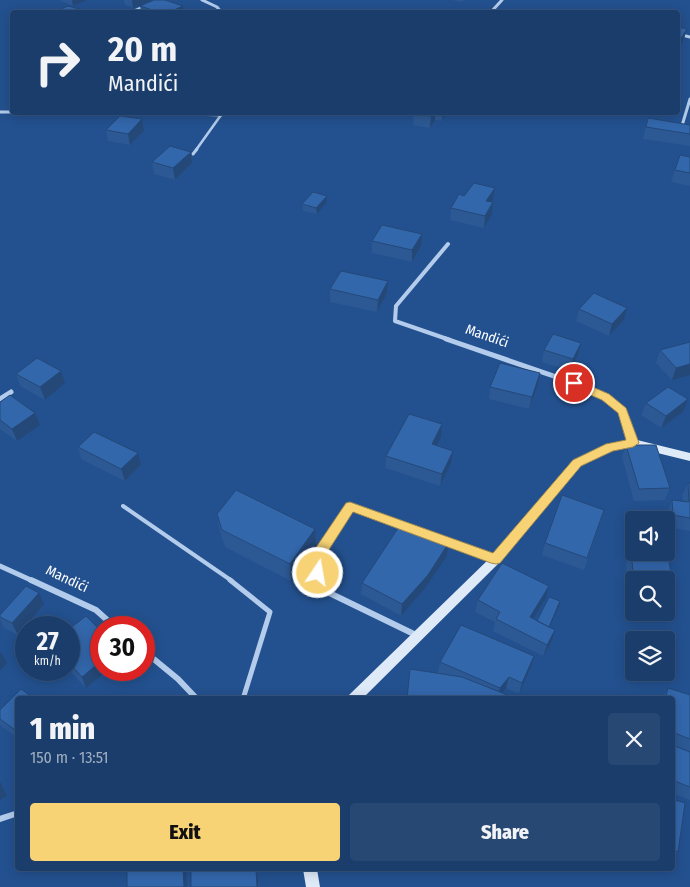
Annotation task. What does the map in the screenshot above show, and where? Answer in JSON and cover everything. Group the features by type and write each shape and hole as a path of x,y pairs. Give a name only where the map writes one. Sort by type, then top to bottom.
{"street":[{"path":"202,0 220,10"},
{"path":"493,10 502,0"},
{"path":"137,10 153,3"},
{"path":"681,129 690,99"},
{"name":"Mandići","path":"448,244 396,306 395,321 574,383 605,397 622,411 633,443"},
{"path":"0,399 10,392"},
{"path":"356,696 496,559 577,463 610,447 633,443 690,457"},
{"path":"418,636 315,586 324,546 350,506 496,559"},
{"name":"Mandići","path":"0,566 96,610 103,616"},
{"path":"155,659 194,696"},
{"path":"0,819 15,814"},
{"path":"310,871 313,887"}],"lane":[{"path":"193,154 221,115"},
{"path":"123,506 228,578 270,612 244,696"}],"building":[{"path":"154,0 165,0 183,6 174,10 152,10 140,6"},
{"path":"68,6 83,10 59,10"},
{"path":"680,27 687,29 680,40"},
{"path":"120,116 142,119 128,134 106,130"},
{"path":"648,118 690,125 690,134 646,127"},
{"path":"170,146 191,152 173,168 152,162"},
{"path":"680,155 690,157 690,173 675,170"},
{"path":"474,183 495,188 486,201 493,202 485,216 451,208 459,194 464,196"},
{"path":"313,192 327,196 316,208 302,204"},
{"path":"382,225 422,234 412,250 372,241"},
{"path":"341,271 388,281 378,300 330,289"},
{"path":"594,293 627,308 612,324 579,309"},
{"path":"553,334 581,343 573,359 544,350"},
{"path":"690,342 690,364 676,368 660,350"},
{"path":"37,358 61,371 40,387 16,374"},
{"path":"500,363 540,373 532,397 490,387"},
{"path":"668,387 688,399 666,416 646,403"},
{"path":"10,395 35,413 12,429 0,420 0,402"},
{"path":"409,414 442,424 432,444 453,451 442,474 386,456"},
{"path":"94,432 138,453 121,469 78,447"},
{"path":"626,445 656,445 670,488 639,489"},
{"path":"688,483 690,483 690,518 675,515 672,500 689,502"},
{"path":"236,490 315,529 290,564 222,530 217,514"},
{"path":"562,495 604,510 587,558 545,543"},
{"path":"402,522 448,544 428,575 402,604 362,583"},
{"path":"632,561 669,561 671,571 633,571"},
{"path":"502,563 549,586 530,617 555,630 547,645 496,619 500,612 478,600"},
{"path":"26,586 39,593 18,616 15,616 12,623 0,617"},
{"path":"549,597 560,601 549,627 537,621"},
{"path":"86,616 90,620 90,670 82,677 80,675 80,621"},
{"path":"461,625 534,656 522,683 509,677 500,688 440,662"},
{"path":"410,669 462,677 510,696 407,696"},
{"path":"668,688 690,695 690,739 675,733 675,696 666,696"},
{"path":"21,689 31,696 15,696 15,730 0,719 0,710"},
{"path":"675,746 690,752 690,787 675,781"},
{"path":"675,800 685,803 678,852 675,851"},
{"path":"127,871 183,871 184,887 127,887"},
{"path":"191,871 256,871 257,887 191,887"}],"route":[{"path":"318,573 324,546 350,506 496,559 577,463 610,447 633,443 622,411 605,397 574,383"}]}
